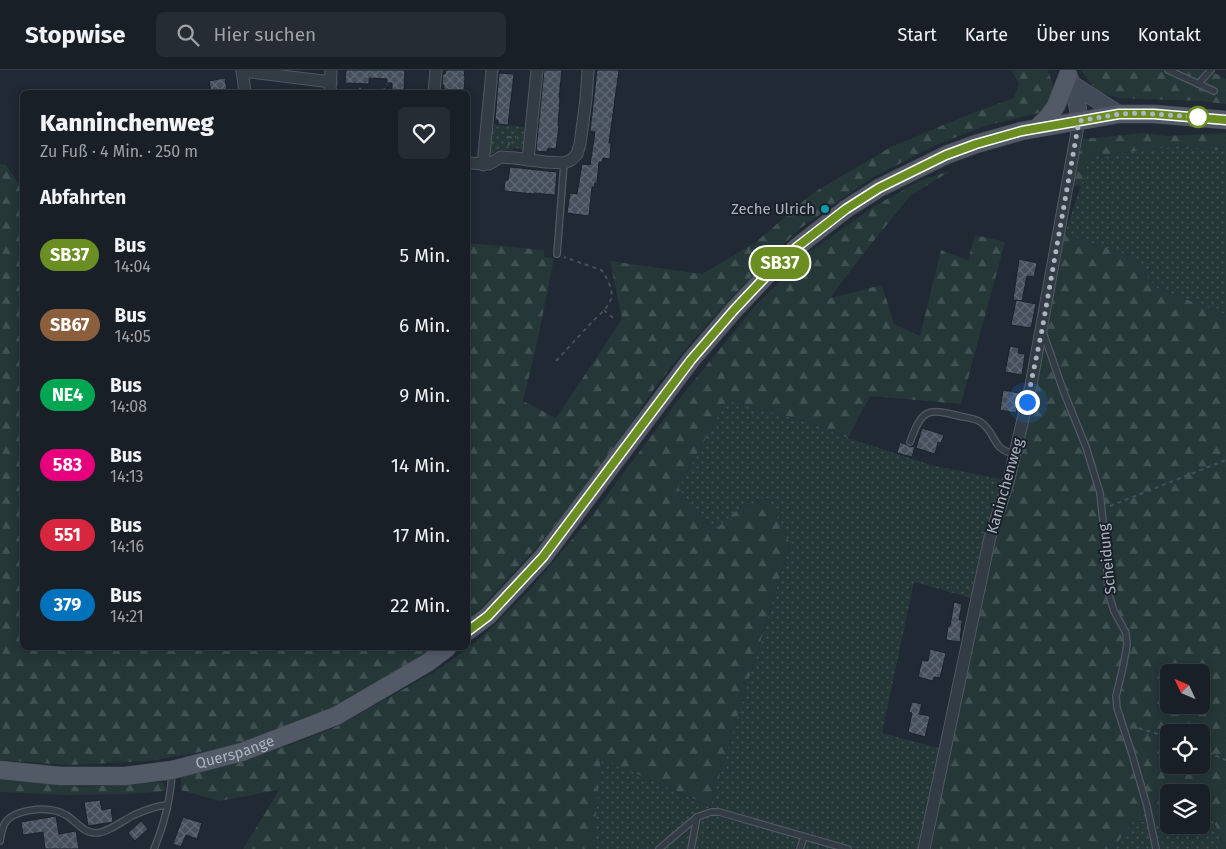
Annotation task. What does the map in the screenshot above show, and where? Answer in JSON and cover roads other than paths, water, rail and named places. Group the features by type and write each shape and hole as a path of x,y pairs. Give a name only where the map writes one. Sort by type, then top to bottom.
{"main road":[{"path":"1068,76 1119,114"},
{"path":"1068,76 1078,108 1079,121"},
{"path":"1037,128 1056,106 1068,76"},
{"path":"470,630 488,616 543,557 691,360 734,310 797,247 846,209 879,188 946,155 1022,131 1119,114 1154,114 1226,120"},
{"name":"Querspange","path":"0,770 61,776 125,776 172,770 242,752 336,716 428,663 444,650"}],"street":[{"path":"434,90 436,70"},
{"path":"483,165 492,70"},
{"path":"528,160 537,70"},
{"path":"470,163 489,164 501,157 564,163 571,160 577,154 580,144 588,70"},
{"path":"245,90 242,71 331,81"},
{"name":"Kaninchenweg","path":"924,849 990,537 1008,483 1031,385 1079,121"}],"lane":[{"path":"1168,70 1214,91"},
{"path":"1198,84 1211,70"},
{"path":"557,254 564,163"},
{"name":"Scheidung","path":"1042,330 1086,447 1100,493 1108,592 1114,611 1126,633 1123,667 1116,696 1116,708 1147,806 1156,849"},
{"path":"910,442 921,418 931,411 941,412 978,420 986,427 999,448 1015,454"},
{"path":"154,849 160,834 167,805 172,770"},
{"path":"0,841 6,821 15,814 39,809 56,810 90,832 97,833 109,829 147,809 167,805"},
{"path":"659,849 697,817 711,812 719,812 848,849"},
{"path":"691,849 697,817"},
{"path":"800,849 804,837"}],"place":[{"name":"Zeche Ulrich","path":"825,209"}]}
